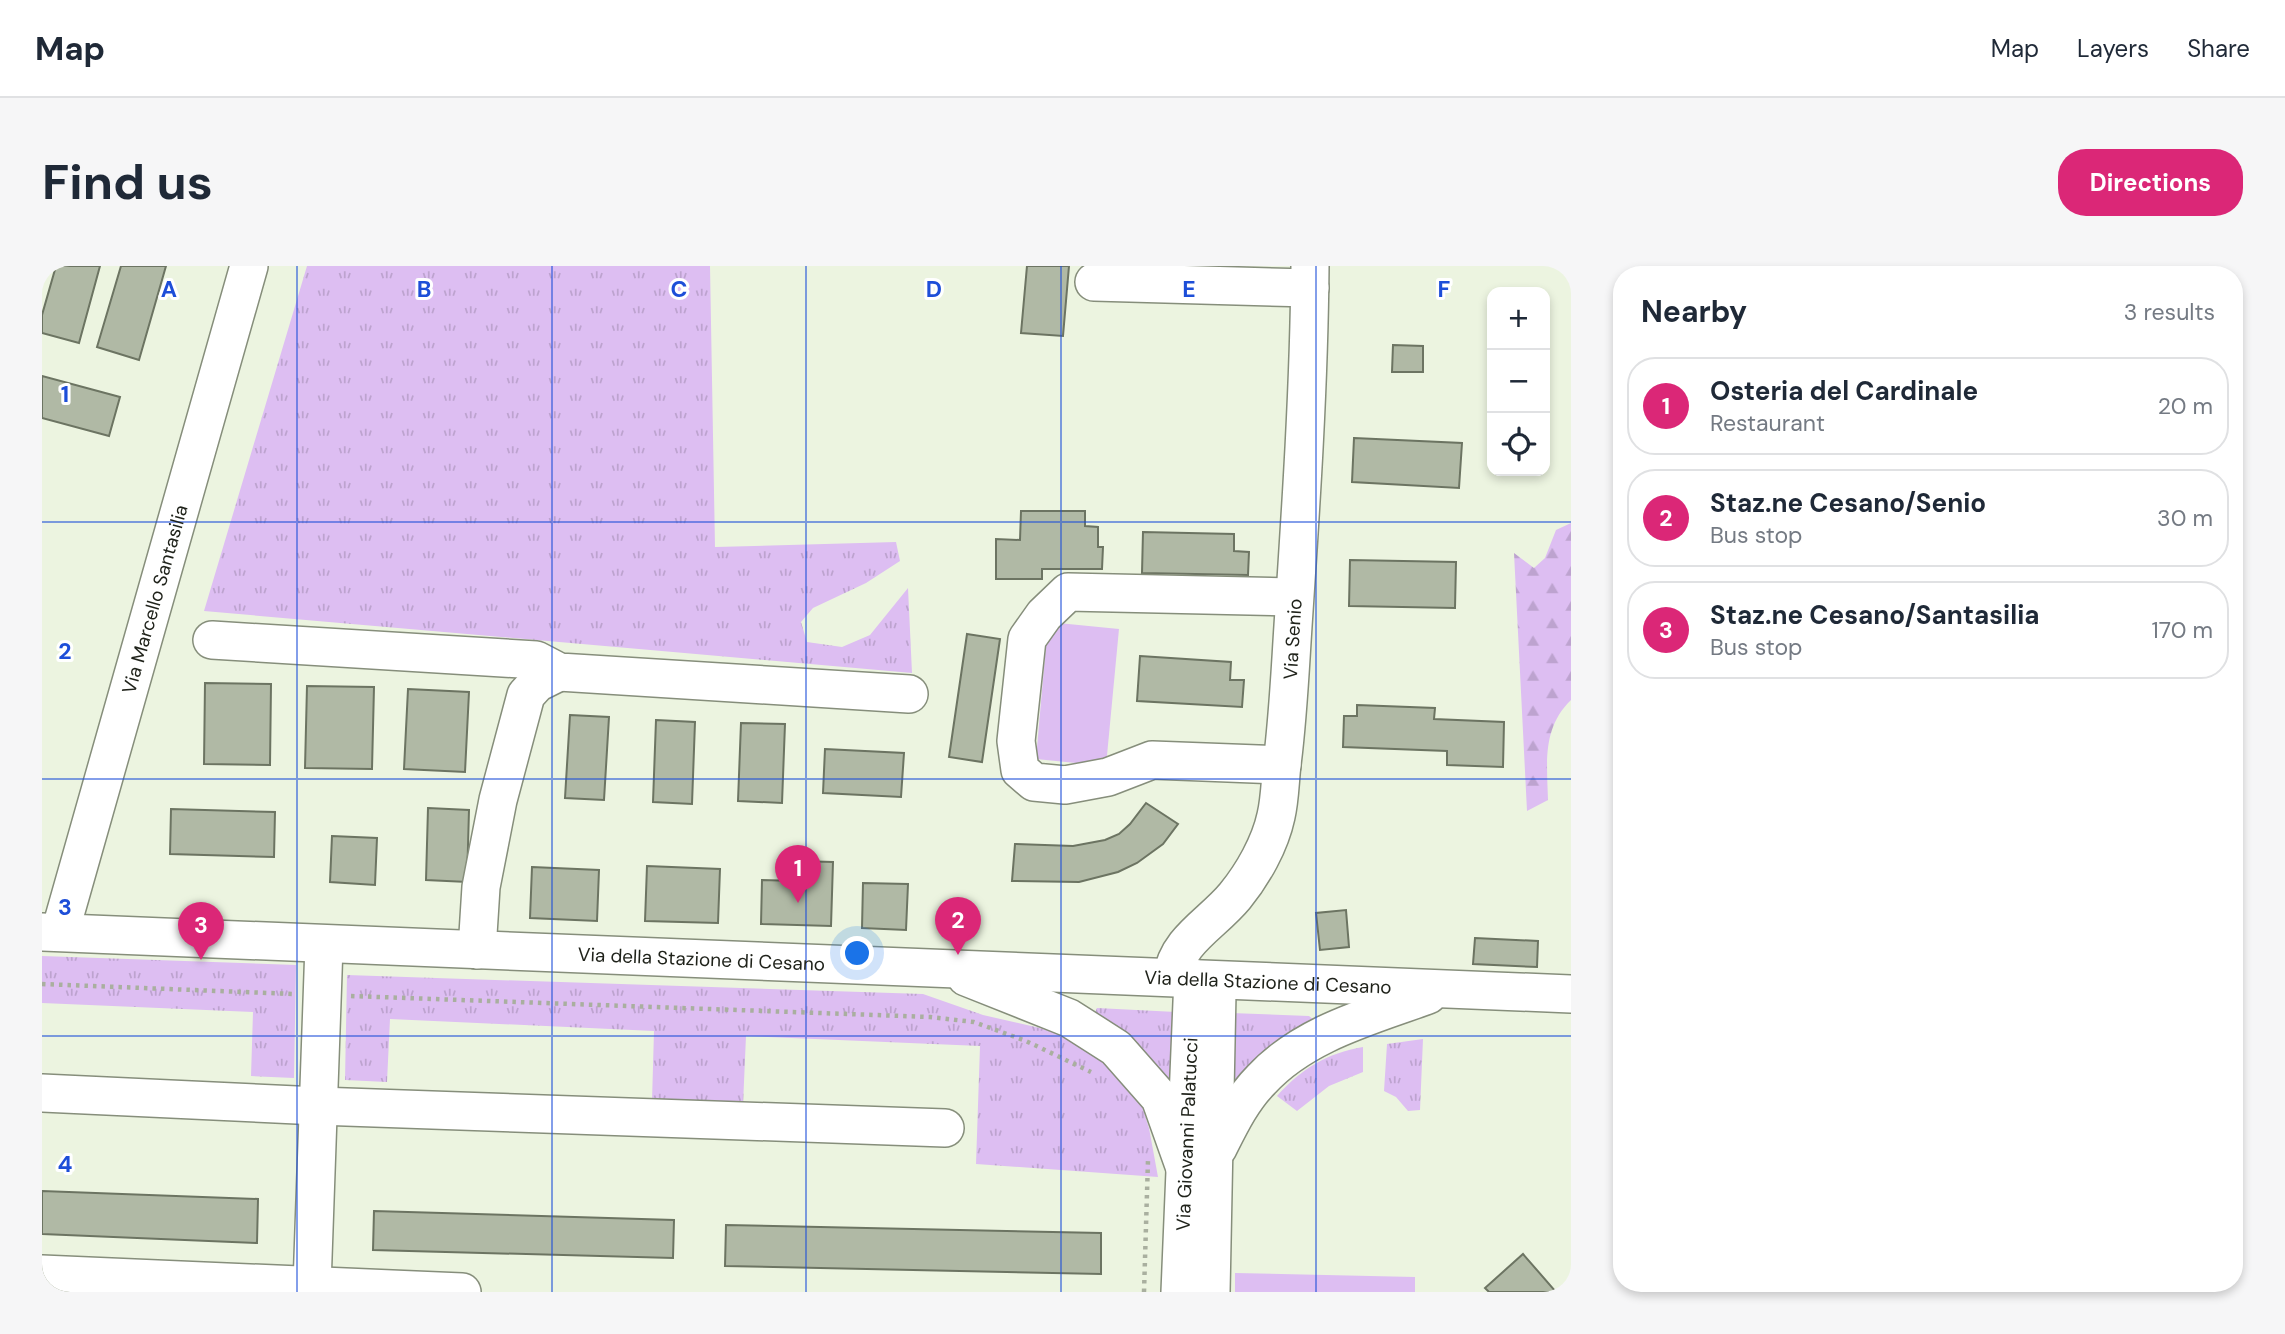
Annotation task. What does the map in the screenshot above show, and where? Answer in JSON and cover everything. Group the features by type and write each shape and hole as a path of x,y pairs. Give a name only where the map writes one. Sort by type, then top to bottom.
{"street":[{"name":"Via Marcello Santasilia","path":"51,932 249,266"},
{"path":"1094,282 1310,277"},
{"name":"Via Senio","path":"1194,978 1174,962 1181,949 1236,895 1266,845 1276,818 1294,597 1310,277"},
{"path":"1282,765 1152,760 1108,777 1065,785 1034,782 1020,770 1016,741 1027,639 1044,615 1068,592 1294,597"},
{"path":"212,640 536,660 559,672 909,694"},
{"path":"477,950 481,887 498,800 526,695 537,683 559,672"},
{"name":"Via della Stazione di Cesano","path":"51,932 1571,994"},
{"path":"312,1286 324,945"},
{"path":"939,967 1069,1018 1116,1048 1160,1098 1200,1163 1258,1082 1304,1045 1352,1022 1448,989"},
{"name":"Via Giovanni Palatucci","path":"1194,978 1200,1163 1211,1292"},
{"path":"42,1093 318,1106 944,1128"},
{"name":"Via Giovanni Palatucci","path":"1180,1292 1200,1163"},
{"path":"42,1274 462,1292"}],"path":[{"path":"42,984 941,1018 974,1022 1026,1041 1095,1074"},
{"path":"1144,1292 1148,1154"}],"green space":[{"path":"307,266 710,266 715,547 896,542 900,561 866,583 813,608 801,622 807,642 842,647 870,635 908,588 912,673 204,611"},
{"path":"1571,523 1571,700 1555,722 1548,747 1548,800 1527,811 1514,553 1534,568 1545,558 1556,530"},
{"path":"1048,622 1119,629 1106,766 1036,759"},
{"path":"42,956 296,965 294,1078 251,1076 253,1012 42,1003"},
{"path":"347,975 923,994 983,1015 1040,1028 1069,1038 1098,1053 1140,1100 1149,1128 1158,1177 976,1164 980,1046 746,1036 743,1105 652,1101 654,1031 390,1019 387,1082 345,1080"},
{"path":"1097,1008 1176,1012 1180,1093 1094,1015"},
{"path":"1231,1013 1309,1016 1314,1020 1232,1098"},
{"path":"1423,1039 1420,1110 1408,1111 1396,1097 1384,1091 1387,1044"},
{"path":"1363,1047 1363,1072 1329,1086 1297,1111 1277,1096 1305,1070 1326,1058"},
{"path":"1235,1273 1415,1277 1415,1292 1235,1292"}],"building":[{"path":"56,266 100,266 79,343 42,333 42,315"},
{"path":"121,266 166,266 139,360 97,347"},
{"path":"1027,266 1069,266 1063,336 1021,333"},
{"path":"1393,345 1423,346 1423,372 1392,372"},
{"path":"42,376 120,397 109,436 42,418"},
{"path":"1354,438 1462,443 1459,488 1352,482"},
{"path":"1021,511 1085,511 1085,526 1098,527 1098,547 1103,547 1102,569 1042,569 1042,579 996,579 996,539 1020,540"},
{"path":"1143,532 1234,534 1234,551 1249,552 1248,575 1142,573"},
{"path":"1350,560 1456,562 1455,608 1349,606"},
{"path":"967,634 1000,639 982,762 949,757"},
{"path":"1140,656 1231,662 1230,680 1244,680 1242,707 1137,701"},
{"path":"205,683 271,684 270,765 204,764"},
{"path":"307,686 374,687 372,769 305,768"},
{"path":"408,689 469,692 465,772 404,769"},
{"path":"1357,705 1435,708 1434,719 1504,722 1503,767 1447,765 1447,751 1343,747 1344,716 1357,716"},
{"path":"570,715 609,717 604,800 565,798"},
{"path":"656,720 695,722 692,804 653,802"},
{"path":"741,723 785,724 782,803 738,801"},
{"path":"825,749 904,753 901,797 823,793"},
{"path":"1146,803 1178,824 1163,844 1137,863 1118,872 1079,882 1012,881 1015,844 1073,846 1105,840 1119,834"},
{"path":"428,808 469,810 467,882 426,880"},
{"path":"171,809 275,812 274,857 170,854"},
{"path":"332,836 377,838 375,885 330,882"},
{"path":"797,861 833,862 831,926 761,924 762,880 796,881"},
{"path":"647,866 720,869 718,923 645,921"},
{"path":"532,867 599,870 597,921 530,918"},
{"path":"863,883 908,884 906,930 862,928"},
{"path":"1346,910 1349,947 1320,950 1316,913"},
{"path":"1475,938 1538,941 1537,967 1473,964"},
{"path":"42,1191 258,1199 257,1243 42,1234"},
{"path":"374,1211 674,1220 673,1258 373,1250"},
{"path":"726,1225 1101,1233 1101,1274 725,1266"},
{"path":"1523,1254 1556,1292 1489,1292 1485,1288"}],"place":[{"name":"Osteria del Cardinale","path":"798,903"},
{"name":"Staz.ne Cesano/Senio","path":"958,955"},
{"name":"Staz.ne Cesano/Santasilia","path":"201,960"}]}
